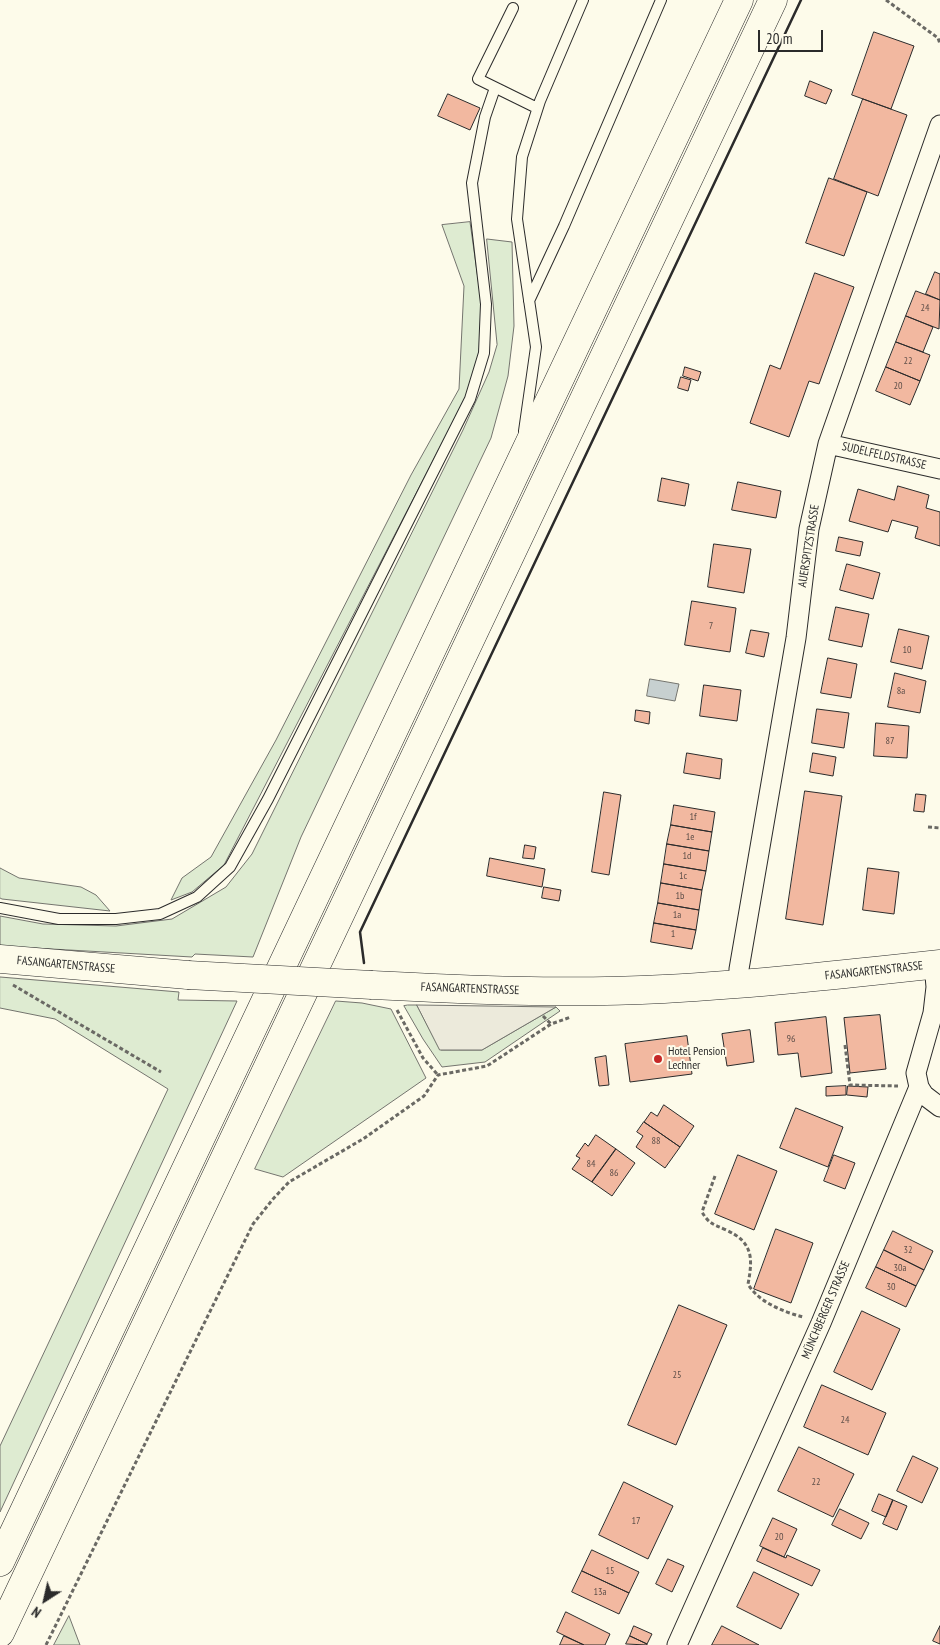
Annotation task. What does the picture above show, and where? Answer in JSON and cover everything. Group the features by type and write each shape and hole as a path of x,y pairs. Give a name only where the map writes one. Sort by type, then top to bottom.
{"main road":[{"path":"0,1562 739,0"},
{"path":"0,1633 773,0"},
{"name":"FASANGARTENSTRASSE","path":"0,959 188,974 372,985 552,992 666,989 830,976 937,964"}],"street":[{"name":"AUERSPITZSTRASSE","path":"739,983 739,969 796,638 810,528 828,444 940,125"},
{"name":"SUDELFELDSTRASSE","path":"828,444 940,469"},
{"name":"MÜNCHBERGER STRASSE","path":"677,1645 821,1323 919,1087 916,1073 933,1013 937,964"},
{"path":"919,1087 924,1094 940,1107"}],"lane":[{"path":"519,464 536,347 517,219 522,157 538,108 583,0"},
{"path":"529,302 564,226 661,0"},
{"path":"513,8 478,79 538,108"},
{"path":"0,908 59,919 116,919 160,914 197,897 230,867 268,799 470,400 484,352 486,304 472,182 485,118 495,88"}],"path":[{"path":"886,0 938,38 940,44"},
{"path":"928,827 940,828"},
{"path":"15,987 161,1072"},
{"path":"396,1009 423,1058 438,1075"},
{"path":"46,1645 253,1224 273,1199 289,1182 364,1139 424,1096 438,1075 487,1066 551,1024 577,1015"},
{"path":"845,1045 850,1086 919,1087"},
{"path":"715,1176 702,1212 708,1222 734,1233 746,1243 752,1264 748,1284 753,1294 788,1313 821,1323"}],"green space":[{"path":"470,222 481,300 480,350 468,393 224,865 192,892 171,900 182,878 211,857 276,740 411,475 459,389 464,286 442,225"},
{"path":"487,239 512,242 514,326 508,376 491,438 301,837 253,957 195,954 192,957 34,948 0,951 0,916 43,924 116,926 172,919 226,887 252,854 463,430 489,372 497,345"},
{"path":"0,868 19,878 81,887 96,895 110,911 2,899 0,898"},
{"path":"0,977 179,992 178,1000 237,1001 0,1512 0,1446 168,1089 55,1019 0,1008"},
{"path":"336,1001 362,1003 391,1009 426,1078 283,1177 255,1169"},
{"path":"417,1005 441,1050 482,1050 556,1007 560,1011 485,1062 442,1067 404,1006"},
{"path":"69,1616 80,1645 54,1645"}],"shaded area":[{"path":"650,679 679,684 675,701 647,696"},
{"path":"417,1005 556,1007 482,1050 440,1050"}],"building":[{"path":"874,32 914,46 891,109 852,95"},
{"path":"810,81 832,90 826,104 805,96"},
{"path":"448,94 480,108 470,130 438,116"},
{"path":"863,99 907,115 878,196 834,179"},
{"path":"829,178 867,192 844,256 806,243"},
{"path":"935,272 940,274 940,300 926,294"},
{"path":"815,273 854,287 819,384 809,381 789,437 750,423 770,365 780,369"},
{"path":"916,291 940,300 939,329 906,316"},
{"path":"906,316 933,327 923,352 896,342"},
{"path":"896,342 930,355 920,381 886,367"},
{"path":"685,367 701,372 698,381 683,376"},
{"path":"886,367 920,381 910,405 876,391"},
{"path":"681,377 691,380 688,391 678,388"},
{"path":"662,478 689,484 685,506 658,501"},
{"path":"738,482 781,491 776,518 732,510"},
{"path":"898,486 929,495 926,508 940,512 940,546 915,538 918,527 892,520 888,532 849,521 858,489 894,500"},
{"path":"839,537 863,542 860,556 836,551"},
{"path":"714,544 751,549 744,593 708,587"},
{"path":"847,564 880,573 873,599 840,590"},
{"path":"692,601 736,608 730,652 685,645"},
{"path":"836,607 869,614 862,647 829,640"},
{"path":"899,629 929,636 922,669 891,662"},
{"path":"751,630 769,633 764,657 746,653"},
{"path":"828,658 857,664 851,698 821,693"},
{"path":"895,673 926,681 920,713 888,707"},
{"path":"704,685 741,690 737,721 700,716"},
{"path":"817,709 849,713 844,748 812,743"},
{"path":"636,710 650,712 649,724 635,721"},
{"path":"876,723 909,726 907,758 874,756"},
{"path":"687,753 722,759 720,779 684,773"},
{"path":"813,753 836,757 833,776 810,772"},
{"path":"805,791 842,796 823,925 786,919"},
{"path":"604,792 621,795 609,875 592,872"},
{"path":"916,794 926,795 924,812 914,811"},
{"path":"674,805 715,812 712,832 671,825"},
{"path":"671,825 712,832 709,851 667,844"},
{"path":"667,844 709,851 706,871 664,864"},
{"path":"525,845 536,847 534,859 523,858"},
{"path":"490,858 545,869 542,887 487,876"},
{"path":"664,864 706,871 702,890 661,883"},
{"path":"868,868 899,872 894,914 863,910"},
{"path":"661,883 702,890 699,910 658,903"},
{"path":"544,887 561,890 559,901 542,898"},
{"path":"658,903 699,910 696,930 654,923"},
{"path":"654,923 696,930 692,949 651,942"},
{"path":"880,1015 886,1069 850,1073 844,1018"},
{"path":"826,1017 832,1073 801,1077 798,1053 778,1055 775,1023"},
{"path":"750,1030 754,1062 727,1066 722,1034"},
{"name":"Hotel Pension Lechner","path":"687,1036 692,1074 630,1082 625,1044"},
{"path":"606,1056 609,1085 599,1086 595,1058"},
{"path":"846,1086 846,1095 826,1096 826,1087"},
{"path":"848,1086 868,1087 867,1097 847,1095"},
{"path":"664,1105 694,1126 680,1147 644,1122 651,1112 657,1116"},
{"path":"796,1108 843,1127 828,1167 780,1148"},
{"path":"644,1122 680,1147 665,1168 636,1147 643,1136 637,1132"},
{"path":"596,1135 616,1149 592,1182 572,1169 580,1158 576,1156 585,1143 588,1146"},
{"path":"616,1149 635,1163 612,1196 592,1182"},
{"path":"738,1155 777,1171 754,1230 715,1214"},
{"path":"834,1155 855,1163 845,1189 824,1181"},
{"path":"776,1229 813,1243 791,1303 754,1289"},
{"path":"893,1231 933,1251 924,1270 884,1250"},
{"path":"884,1250 924,1270 916,1286 876,1267"},
{"path":"876,1267 916,1286 906,1307 866,1288"},
{"path":"679,1305 727,1325 676,1445 628,1425"},
{"path":"862,1311 900,1329 872,1390 834,1372"},
{"path":"822,1385 886,1413 868,1455 804,1427"},
{"path":"799,1447 854,1474 833,1517 778,1491"},
{"path":"913,1456 938,1468 922,1503 897,1491"},
{"path":"624,1482 673,1506 648,1559 599,1535"},
{"path":"879,1494 893,1500 886,1517 872,1511"},
{"path":"893,1500 907,1506 897,1530 883,1524"},
{"path":"840,1509 869,1523 861,1539 832,1525"},
{"path":"773,1518 797,1529 784,1557 760,1546"},
{"path":"763,1548 786,1558 787,1555 820,1570 812,1586 757,1561"},
{"path":"592,1550 639,1572 629,1593 582,1571"},
{"path":"668,1559 684,1566 672,1592 656,1584"},
{"path":"582,1571 629,1593 619,1614 572,1592"},
{"path":"754,1572 799,1594 781,1629 737,1607"},
{"path":"566,1612 610,1634 605,1645 584,1645 557,1632"},
{"path":"634,1626 652,1634 647,1644 630,1636"},
{"path":"722,1626 759,1645 712,1645"},
{"path":"940,1626 940,1644 933,1641"},
{"path":"564,1636 584,1645 560,1645"},
{"path":"630,1636 647,1644 647,1645 626,1644"}],"wall":[{"path":"364,963 360,932 801,0"}],"place":[{"name":"Hotel Pension Lechner","path":"658,1059"}]}
